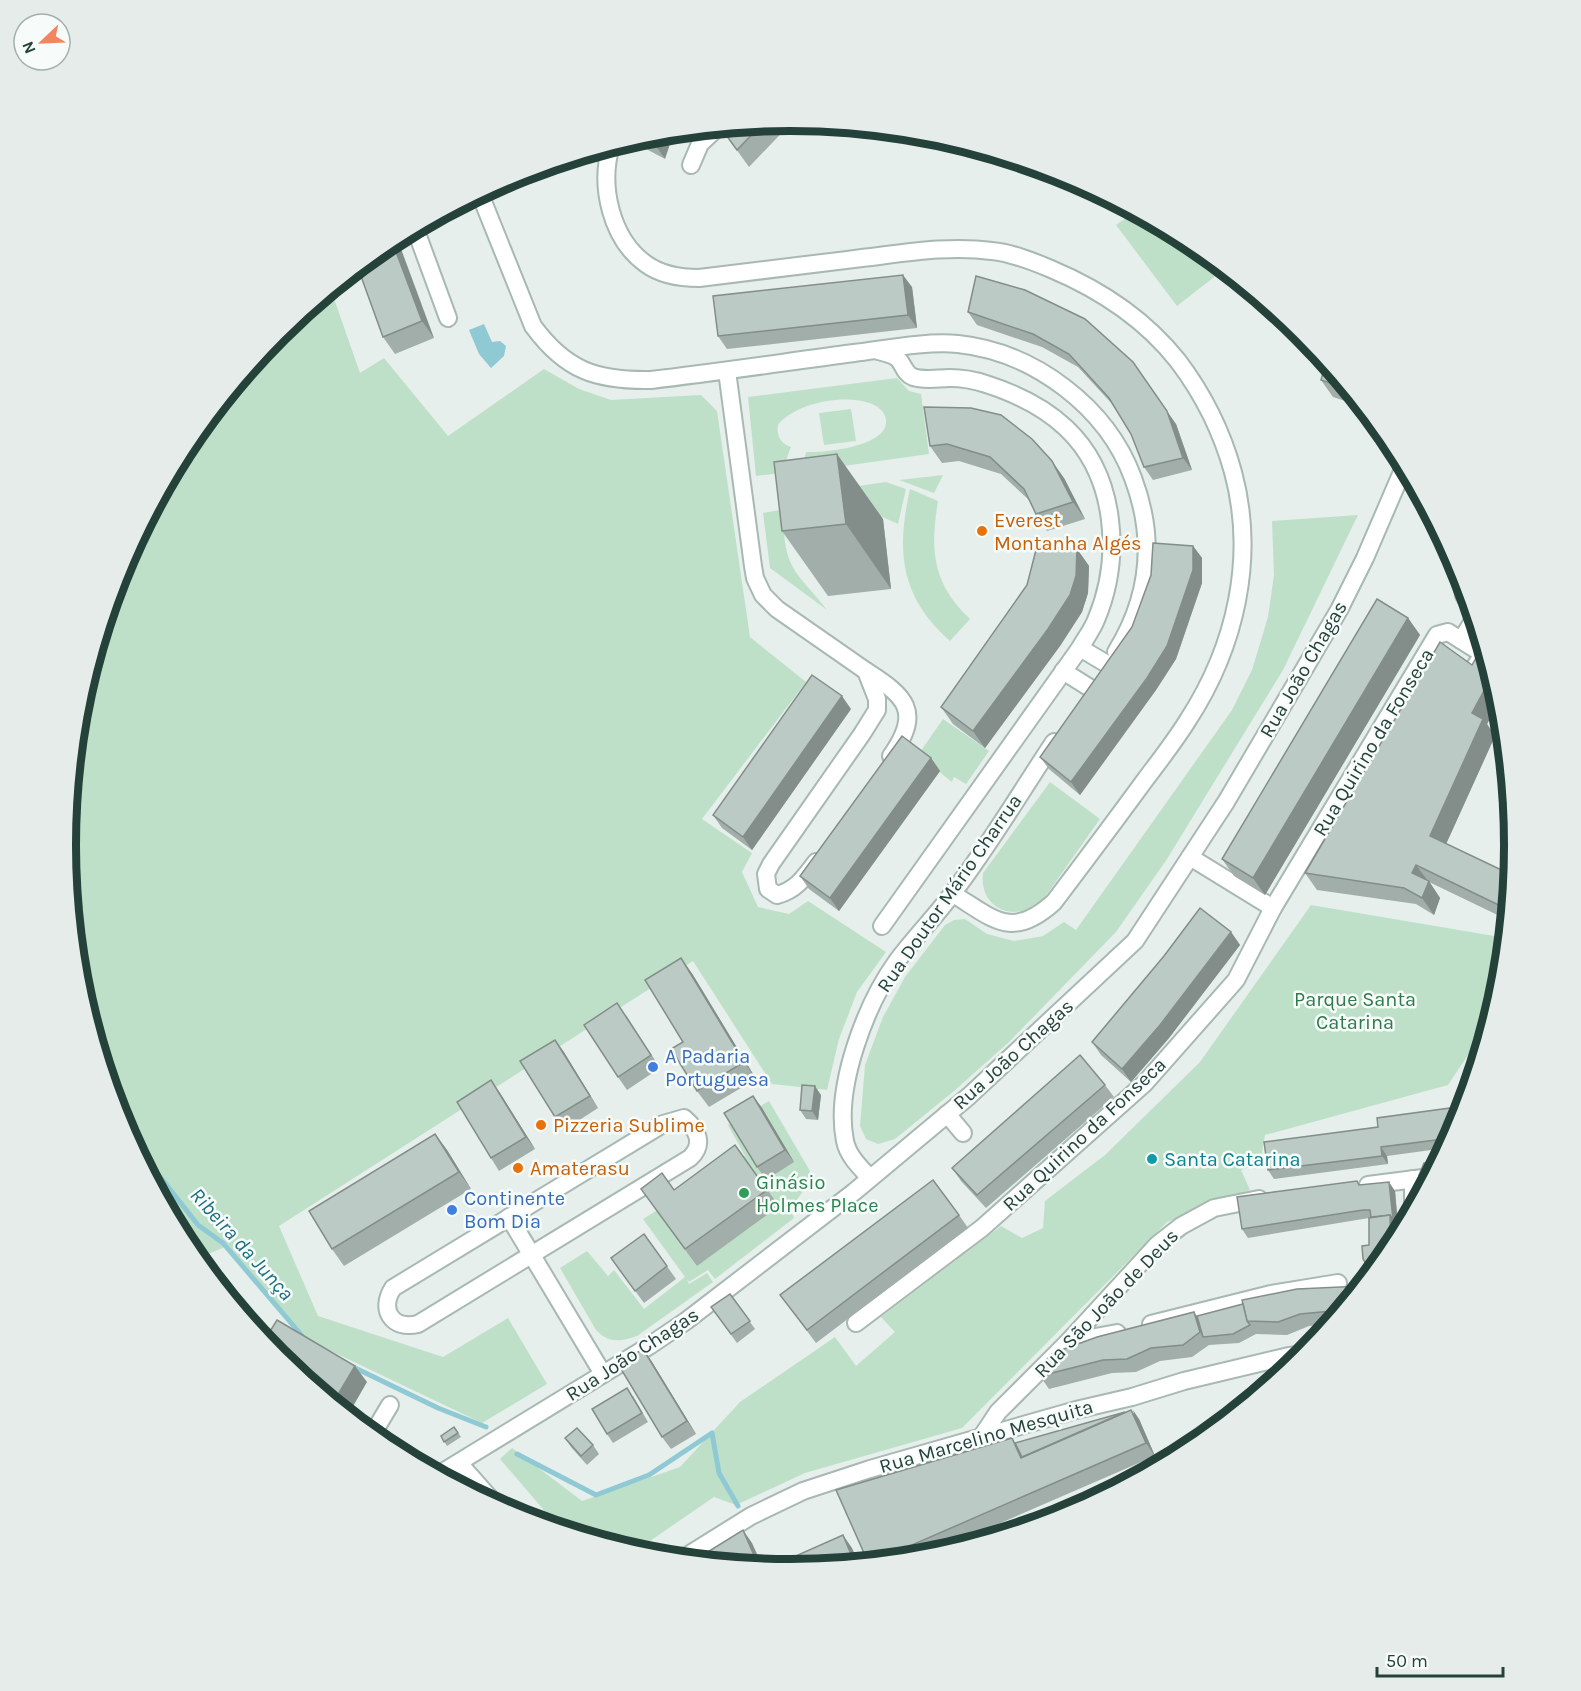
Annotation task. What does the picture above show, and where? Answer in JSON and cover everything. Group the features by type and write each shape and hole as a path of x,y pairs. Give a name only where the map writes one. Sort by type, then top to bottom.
{"street":[{"path":"691,165 700,144 708,137"},
{"path":"609,155 607,191 615,222 625,243 648,266 674,276 699,278 934,249 993,251 1026,260 1083,283 1128,311 1169,350 1184,369 1221,436 1235,480 1242,513 1244,538 1239,599 1230,632 1189,719 1054,902 1039,916 1007,923 995,921 952,894"},
{"path":"483,201 533,326 543,340 575,366 598,376 626,381 651,380 875,350 958,344 1004,356 1030,366 1079,399 1101,421 1116,442 1131,471 1140,495 1147,558 1145,582 1138,610 1127,634 1080,702"},
{"path":"419,236 448,318"},
{"path":"912,377 912,358 922,345"},
{"path":"875,350 894,356 912,377"},
{"path":"727,371 753,566 759,587 763,595 777,609 900,695 907,709 908,720 905,734 884,766"},
{"name":"Rua Doutor Mário Charrua","path":"882,926 1080,648 1096,620 1107,581 1112,550 1112,524 1097,474 1085,451 1066,428 1031,404 969,379 912,377"},
{"name":"Rua João Chagas","path":"446,1471 686,1321 870,1178 969,1096 1136,941 1226,802 1339,609 1365,558 1400,474"},
{"path":"1461,640 1470,626"},
{"name":"Rua Quirino da Fonseca","path":"856,1323 982,1228 1145,1083 1236,980 1273,908 1437,635 1448,632 1477,650"},
{"path":"1080,648 1107,664"},
{"name":"Rua Quirino da Fonseca","path":"1474,668 1480,659"},
{"path":"824,850 805,877 791,890 777,895 768,889 766,874 771,864 801,824 877,710 874,687 866,671"},
{"path":"1064,671 1090,688"},
{"name":"Rua Doutor Mário Charrua","path":"870,1178 849,1154 845,1142 844,1112 847,1080 863,1023 876,993 897,961 952,894 1064,727"},
{"path":"1190,857 1273,908"},
{"path":"947,1114 963,1133"},
{"path":"684,1118 696,1130 699,1140 698,1150 690,1158 531,1254 418,1324 407,1326 399,1324 386,1308 387,1297 393,1288 671,1120 684,1118"},
{"path":"1349,1188 1422,1178"},
{"path":"1413,1179 1413,1195"},
{"name":"Rua São João de Deus","path":"980,1439 998,1412 1068,1342 1158,1244 1181,1226 1214,1208 1273,1198"},
{"path":"509,1217 603,1374"},
{"path":"1068,1342 1109,1335 1192,1312 1271,1294 1338,1283"},
{"name":"Rua Marcelino Mesquita","path":"693,1552 752,1516 803,1491 870,1469 1184,1381 1288,1356"},
{"path":"377,1427 390,1405"},
{"path":"459,1463 482,1489"}],"green space":[{"path":"1128,216 1148,227 1218,274 1177,306 1116,225"},
{"path":"334,298 360,373 384,358 448,436 544,369 579,389 611,400 701,395 717,411 750,637 806,682 702,819 752,853 742,872 758,907 789,914 808,901 886,952 857,992 839,1039 827,1090 772,1084 693,961 279,1226 318,1316 443,1357 508,1318 547,1384 482,1423 308,1340 225,1247 206,1255 172,1202 131,1119 114,1075 90,985 78,892 76,845 78,799 90,706 114,616 150,530 172,488 224,411 254,375 286,341"},
{"path":"897,378 909,391 921,394 929,454 801,472 806,452 856,446 880,434 885,426 884,415 876,406 865,402 838,400 810,405 786,417 778,425 778,433 784,444 791,447 781,473 756,476 748,397"},
{"path":"851,409 856,441 824,445 819,413"},
{"path":"943,475 934,493 899,480"},
{"path":"886,482 906,489 898,524 878,515 784,525 787,553 791,563 802,581 827,610 770,568 763,513 791,508 790,496"},
{"path":"910,489 938,501 934,535 937,565 948,592 957,606 970,619 950,641 933,624 921,607 906,572 903,533"},
{"path":"1358,515 1283,670 1167,859 1116,932 1009,1042 954,1091 895,1139 878,1144 866,1139 860,1126 865,1065 883,1017 905,977 945,925 954,920 965,919 987,934 1014,941 1043,936 1064,922 1076,930 1232,710 1252,670 1268,617 1274,575 1272,521"},
{"path":"943,719 989,751 966,784 954,777 952,782 918,755"},
{"path":"1050,782 1100,819 1040,904 1019,912 1000,908 986,895 983,873"},
{"name":"Parque Santa Catarina","path":"1311,905 1498,937 1491,985 1476,1042 1448,1085 1265,1135 1260,1163 1241,1170 1250,1190 1167,1222 962,1428 805,1473 736,1505 714,1497 645,1545 551,1518 500,1459 512,1448 582,1501 680,1467 740,1402 835,1337 856,1366 895,1332 881,1317 1001,1226 1022,1238 1043,1228 1045,1201 1105,1155 1200,1062"},
{"name":"Ginásio Holmes Place","path":"769,1101 810,1171 807,1186 790,1209 794,1218 715,1279 708,1270 689,1282 687,1279 689,1284 707,1273 713,1282 637,1336 615,1340 605,1337 596,1330 560,1268 587,1251 608,1276 614,1270 644,1309 685,1277 643,1219 745,1156 728,1125"}],"water":[{"path":"484,324 492,342 500,341 506,346 504,356 491,368 479,354 469,330"}],"building":[{"path":"754,133 737,150 726,135"},
{"path":"396,251 422,321 383,337 361,276"},
{"path":"903,275 908,315 718,336 713,296"},
{"path":"976,276 1025,290 1085,319 1133,362 1167,411 1183,458 1144,467 1131,434 1109,398 1069,354 1033,334 968,312"},
{"path":"1323,371 1335,384 1321,380"},
{"path":"924,407 971,408 1001,415 1032,439 1052,461 1073,502 1036,514 1024,489 990,457 947,444 930,446"},
{"path":"837,454 846,524 782,531 774,462"},
{"path":"1153,543 1193,546 1193,570 1167,646 1147,678 1071,782 1040,757 1132,627 1151,575"},
{"path":"1037,546 1077,549 1076,576 1070,595 1048,629 973,731 941,707 1027,585"},
{"path":"1377,599 1408,618 1253,878 1222,859"},
{"path":"1440,642 1472,665 1478,654 1486,687 1472,713 1483,719 1430,836 1503,871 1501,906 1416,865 1412,873 1429,881 1422,898 1404,888 1305,873"},
{"path":"812,675 842,696 743,837 713,815"},
{"path":"902,736 931,758 830,898 800,876"},
{"path":"1200,908 1231,932 1160,1025 1122,1069 1092,1042 1164,956"},
{"path":"681,958 744,1062 697,1091 671,1049 683,1042 645,980"},
{"path":"617,1003 651,1055 618,1077 584,1025"},
{"path":"555,1040 590,1096 555,1117 520,1061"},
{"path":"1080,1055 1105,1085 977,1195 952,1168"},
{"path":"491,1080 526,1137 491,1158 457,1102"},
{"path":"802,1085 815,1086 812,1111 800,1110"},
{"path":"753,1096 785,1150 757,1167 724,1113"},
{"path":"1454,1107 1441,1139 1381,1147 1382,1156 1268,1170 1264,1142 1378,1127 1377,1118"},
{"path":"435,1134 459,1172 332,1249 309,1211"},
{"path":"735,1145 767,1190 685,1249 641,1189 662,1173 674,1190"},
{"path":"1424,1163 1430,1163 1420,1182 1419,1175"},
{"path":"933,1180 959,1215 807,1330 780,1295"},
{"path":"1357,1181 1359,1185 1389,1182 1393,1219 1390,1215 1371,1217 1370,1210 1363,1210 1242,1229 1237,1197"},
{"path":"1390,1215 1390,1232 1367,1266 1363,1259 1362,1246 1369,1245 1369,1218"},
{"path":"644,1234 667,1266 635,1291 611,1258"},
{"path":"1352,1286 1331,1311 1300,1314 1278,1322 1247,1321 1242,1300 1297,1289"},
{"path":"730,1294 750,1321 731,1334 711,1307"},
{"path":"1243,1304 1250,1325 1233,1334 1203,1337 1197,1316"},
{"path":"1194,1312 1200,1332 1183,1345 1151,1348 1127,1359 1103,1360 1040,1376 1037,1369 1053,1353 1097,1337"},
{"path":"277,1320 355,1366 337,1396 286,1350 269,1332"},
{"path":"643,1349 687,1421 662,1437 618,1364"},
{"path":"627,1388 642,1413 607,1434 592,1409"},
{"path":"1131,1410 1146,1443 899,1551 884,1553 865,1555 836,1490 1012,1438 1021,1458"},
{"path":"1125,1412 1022,1457 1015,1443"},
{"path":"454,1427 458,1433 444,1442 441,1436"},
{"path":"577,1428 593,1445 581,1456 565,1438"},
{"path":"743,1530 755,1558 744,1558 705,1554"},
{"path":"843,1535 852,1556 837,1558 789,1559"}],"waterway":[{"name":"Ribeira da Junça","path":"155,1170 198,1225 223,1243 303,1337"},
{"name":"Ribeira da Junça","path":"351,1366 438,1408 486,1427"},
{"name":"Ribeira da Junça","path":"517,1454 596,1495 649,1475 712,1433 719,1473 738,1506"}],"place":[{"name":"Everest Montanha Algés","path":"982,531"},
{"name":"A Padaria Portuguesa","path":"653,1067"},
{"name":"Pizzeria Sublime","path":"541,1125"},
{"name":"Santa Catarina","path":"1152,1159"},
{"name":"Amaterasu","path":"518,1168"},
{"name":"Ginásio Holmes Place","path":"744,1193"},
{"name":"Continente Bom Dia","path":"452,1210"}]}
